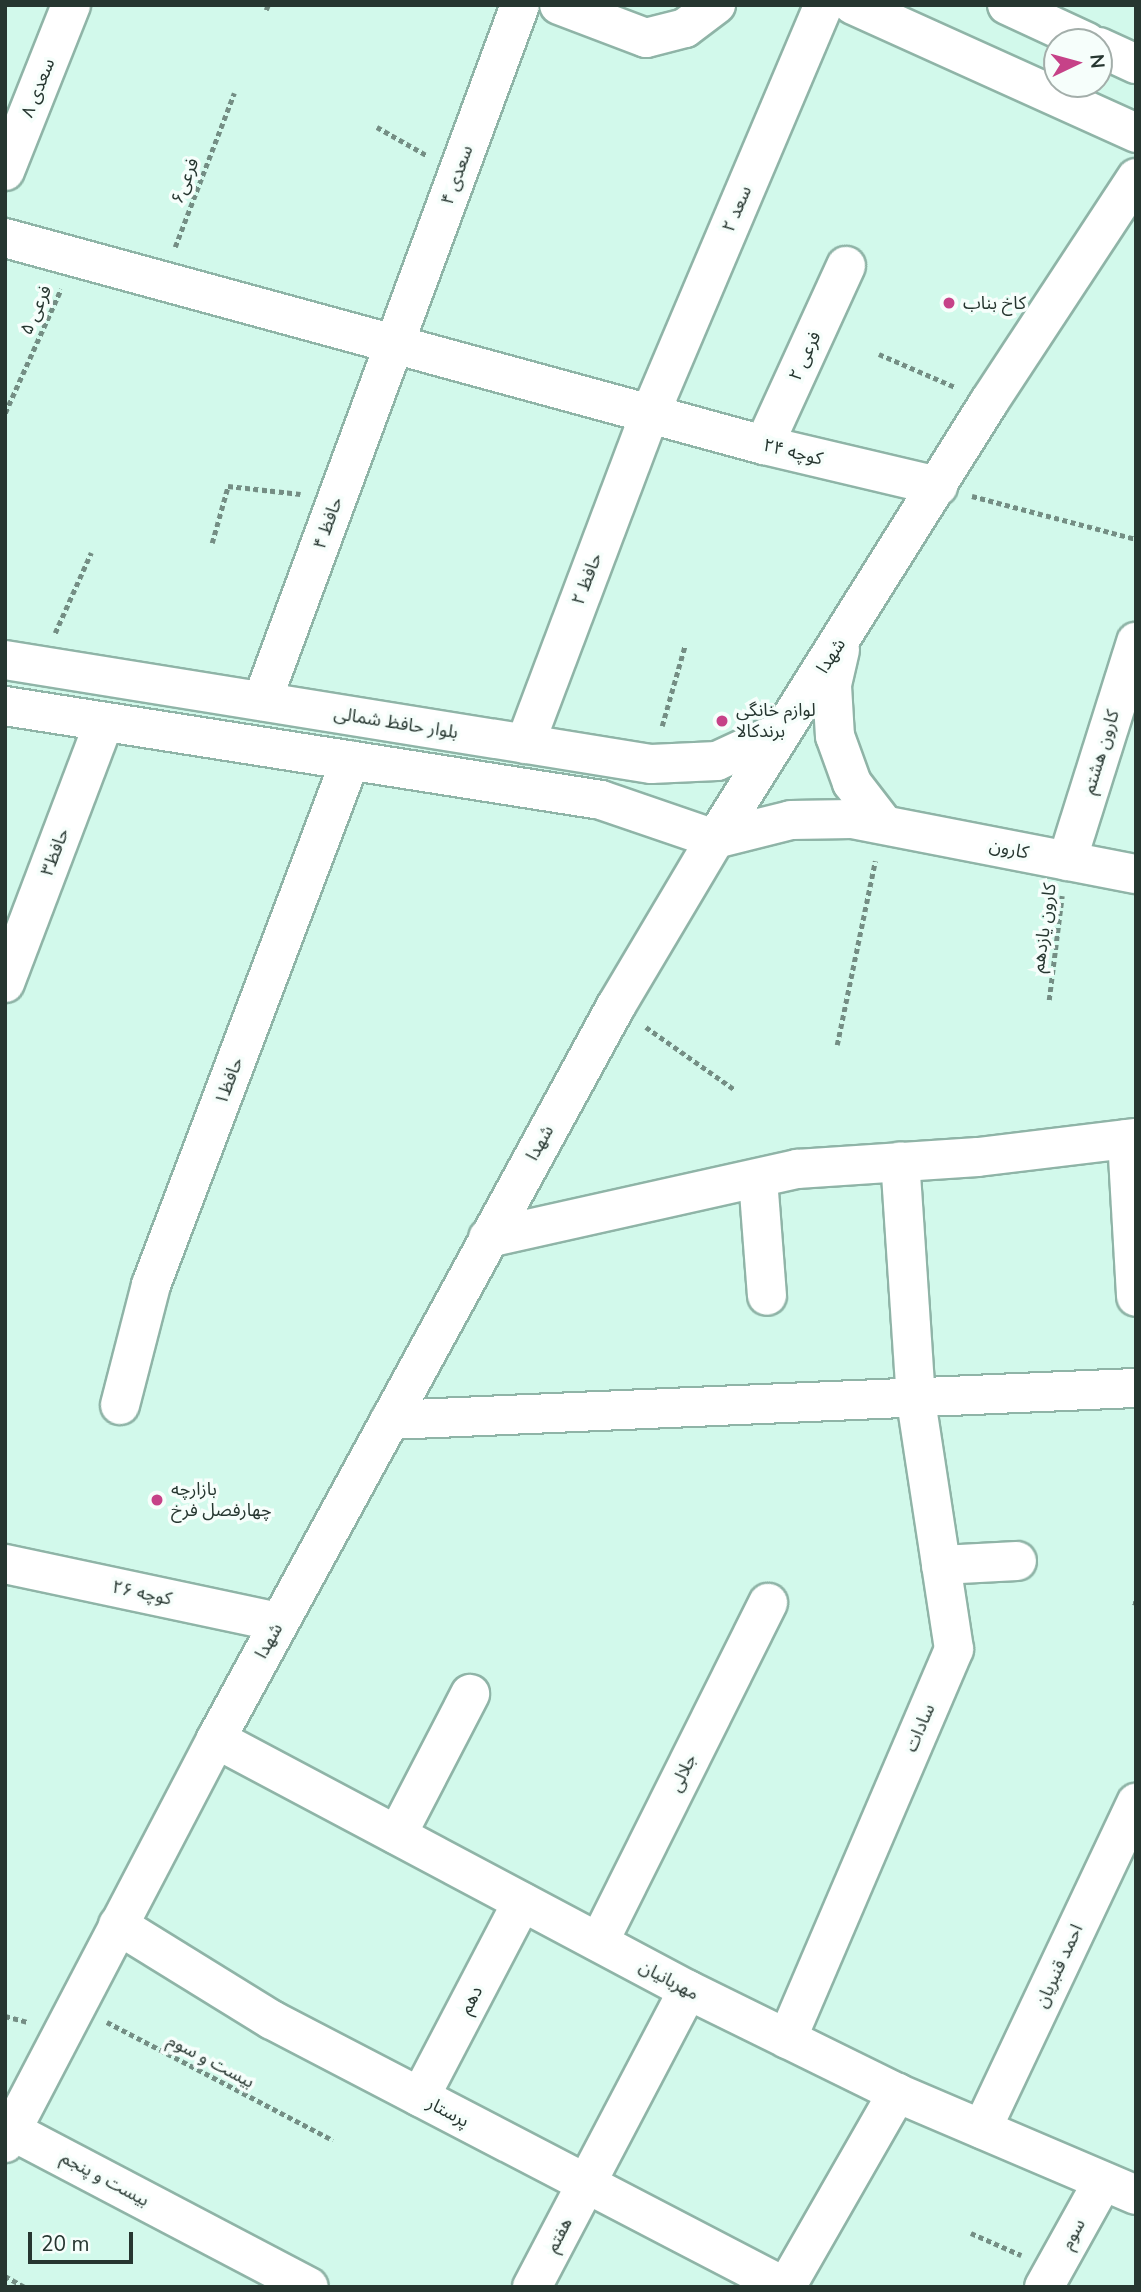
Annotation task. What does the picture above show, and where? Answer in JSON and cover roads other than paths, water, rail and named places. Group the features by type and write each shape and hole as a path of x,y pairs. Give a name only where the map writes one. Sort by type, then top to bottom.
{"street":[{"name":"سعدی ۸","path":"5,171 71,5"},
{"name":"سعدی ۴","path":"394,344 520,5"},
{"path":"559,5 646,38 685,28 716,5"},
{"name":"سعد ۲","path":"650,414 824,5"},
{"path":"853,5 1136,133"},
{"path":"1007,5 1057,28"},
{"path":"1113,53 1136,64"},
{"name":"شهدا","path":"8,2137 216,1738 616,1006 715,839 989,402 1136,178"},
{"name":"کوچه ۲۴","path":"5,238 764,445 938,486"},
{"name":"فرعی ۲","path":"764,445 846,267"},
{"name":"حافظ ۴","path":"262,701 394,344"},
{"name":"حافظ ۲","path":"525,744 650,414"},
{"path":"843,638 832,686 835,736 852,783 882,822"},
{"name":"کارون هشتم","path":"1067,861 1136,642"},
{"name":"بلوار حافظ شمالی","path":"23,663 651,764 717,761 782,732"},
{"path":"5,706 601,800 715,839"},
{"name":"حافظ۳","path":"5,982 104,722"},
{"name":"حافظ۱","path":"120,1405 151,1285 350,761"},
{"name":"کارون","path":"715,839 752,827 791,820 821,818 882,822 1136,874"},
{"path":"488,1238 797,1169 978,1157 1131,1138 1136,1297"},
{"name":"سادات","path":"787,2039 954,1649 916,1399 900,1162"},
{"path":"758,1179 768,1296"},
{"path":"390,1420 1136,1388"},
{"path":"942,1565 1017,1560"},
{"name":"کوچه ۲۶","path":"5,1564 279,1622"},
{"name":"جلالی","path":"599,1942 768,1603"},
{"path":"397,1835 470,1695"},
{"name":"مهربانیان","path":"216,1738 688,1990 897,2093 1119,2188"},
{"name":"احمد قنبریان","path":"982,2129 1136,1803"},
{"name":"دهم","path":"420,2097 522,1902"},
{"name":"پرستار","path":"118,1925 272,2020 785,2287"},
{"name":"هفتم","path":"532,2287 688,1990"},
{"path":"785,2287 897,2093"},
{"name":"بیست و پنجم","path":"8,2137 309,2287"},
{"name":"سوم","path":"1048,2278 1119,2188"}],"place":[{"name":"کاخ بناب","path":"949,303"},
{"name":"لوازم خانگی برندکالا","path":"722,721"},
{"name":"بازارچه چهارفصل فرخ","path":"157,1500"}]}
